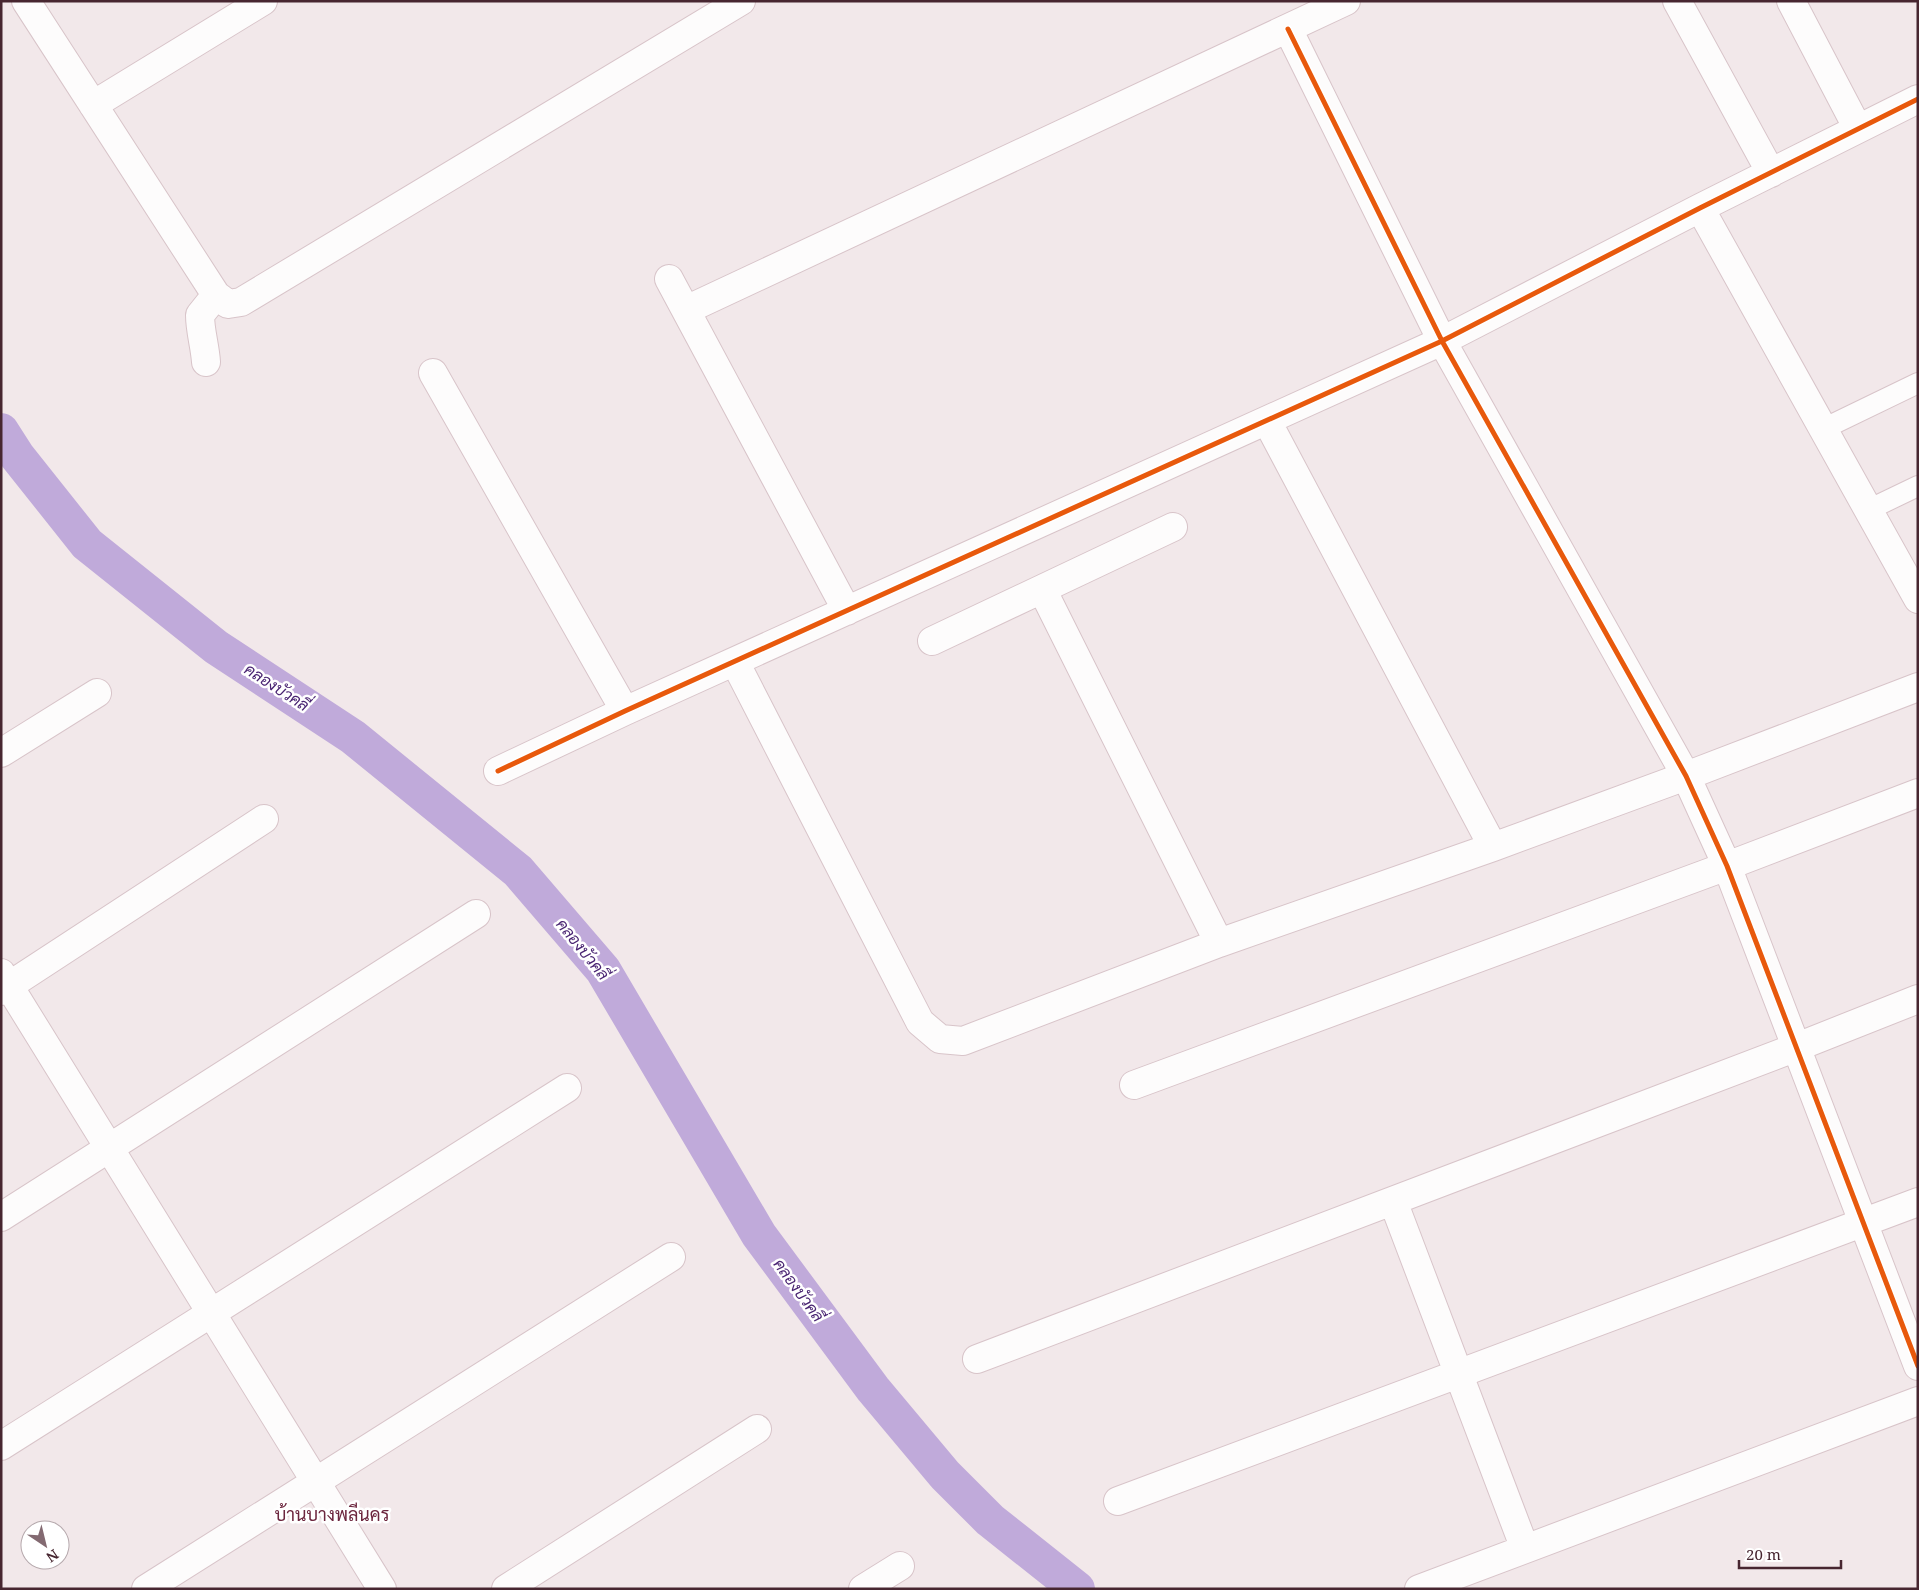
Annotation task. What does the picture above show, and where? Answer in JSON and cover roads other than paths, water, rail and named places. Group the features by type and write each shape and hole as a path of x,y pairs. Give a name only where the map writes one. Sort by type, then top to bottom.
{"street":[{"path":"26,1 216,295 228,304 241,302 741,1"},
{"path":"93,105 263,1"},
{"path":"686,310 1346,1"},
{"path":"1678,1 1771,173"},
{"path":"1791,1 1858,129"},
{"path":"1288,29 1442,341 1686,776 1726,866 1918,1366"},
{"path":"498,771 625,711 1442,341 1700,208 1918,99"},
{"path":"1700,208 1918,599"},
{"path":"669,279 848,611"},
{"path":"206,362 205,348 200,329 200,315 216,295"},
{"path":"433,373 625,711"},
{"path":"1267,420 1493,847"},
{"path":"932,641 1173,527"},
{"path":"1042,589 1220,943"},
{"path":"735,662 920,1022 940,1039 963,1041 1220,943 1493,847 1686,776 1918,687"},
{"path":"1,754 97,693"},
{"path":"1134,1085 1918,793"},
{"path":"264,819 4,983 109,1148 382,1589"},
{"path":"1,1217 476,914"},
{"path":"977,1359 1918,999"},
{"path":"1,1446 566,1088"},
{"path":"1393,1200 1525,1549"},
{"path":"1118,1501 1918,1202"},
{"path":"146,1589 671,1257"},
{"path":"1419,1589 1918,1401"},
{"path":"506,1589 757,1429"},
{"path":"863,1589 900,1566"}],"lane":[{"path":"1823,429 1918,383"},
{"path":"1868,510 1918,486"}],"waterway":[{"name":"คลองบัวคลี่","path":"1,431 17,456 87,544 216,647 353,737 518,871 603,970 759,1235 873,1389 945,1475 990,1520 1077,1589"}],"district":[{"name":"บ้านบางพลีนคร","path":"332,1515"}]}
